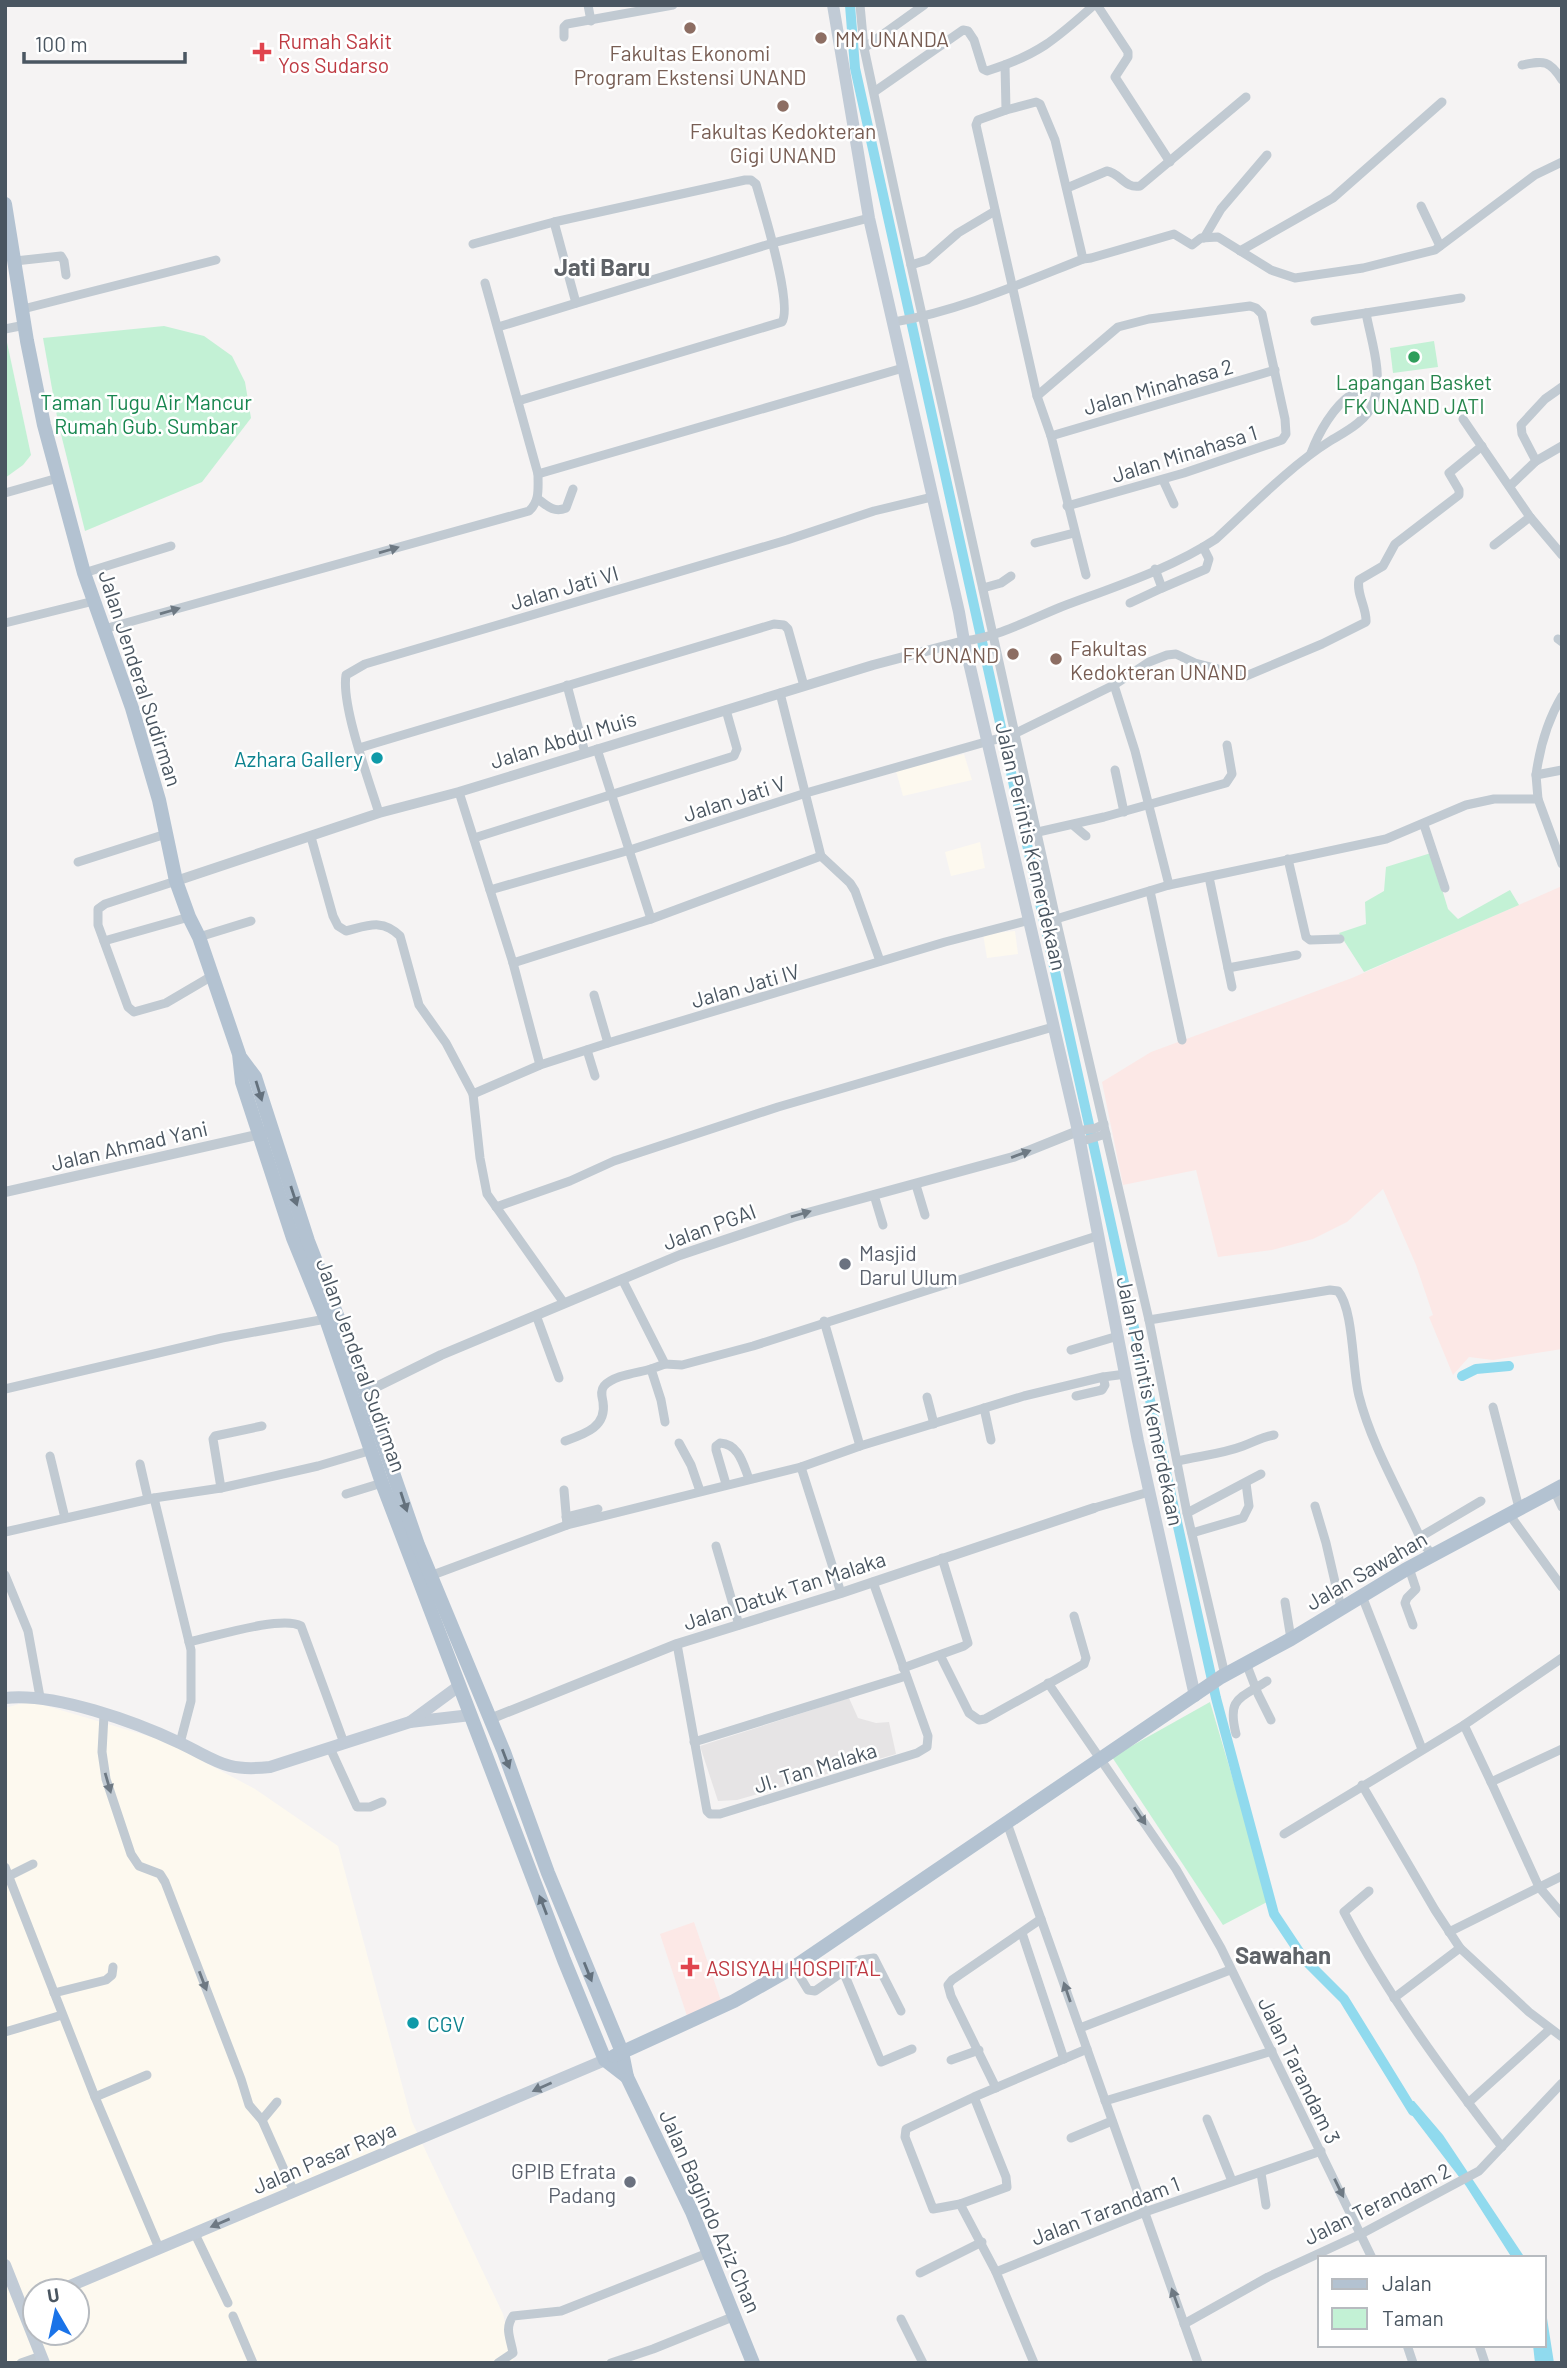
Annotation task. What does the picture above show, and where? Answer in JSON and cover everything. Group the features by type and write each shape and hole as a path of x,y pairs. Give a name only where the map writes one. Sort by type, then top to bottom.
{"main road":[{"name":"Jalan Perintis Kemerdekaan","path":"833,5 869,218 897,321 903,368 932,498 992,740 1053,1027 1082,1136 1097,1236 1149,1492 1198,1694"},
{"name":"Jalan Jenderal Sudirman","path":"5,204 44,425 84,573 145,747 176,881 199,937 239,1054 243,1082 266,1133 302,1263 326,1319 383,1483 459,1686 564,1961 605,2060"},
{"path":"266,1133 366,1392 430,1576 504,1752 548,1873 622,2052 627,2077"},
{"name":"Jalan Sawahan","path":"622,2052 734,2001 794,1966 1223,1676 1291,1639 1409,1568 1558,1488"},
{"path":"410,1722 459,1686"},
{"path":"5,1698 40,1697 127,1721 180,1743 221,1765 248,1770 270,1767 410,1722 471,1715"},
{"path":"622,2052 605,2060 627,2077"},
{"name":"Jalan Pasar Raya","path":"91,2277 605,2060"},
{"name":"Jalan Bagindo Aziz Chan","path":"627,2077 673,2171 753,2363"},
{"path":"5,2265 21,2304"}],"street":[{"path":"588,5 591,21"},
{"path":"564,37 564,27 567,24 673,5"},
{"path":"860,5 864,48 921,316 984,588 1013,735 1038,832 1102,1136 1149,1320 1223,1676"},
{"path":"864,48 924,5"},
{"path":"874,92 963,30 968,31 974,40 984,70 1035,53 1096,5 1128,52 1128,57 1115,77 1170,162"},
{"path":"1522,65 1542,61 1555,69 1562,80"},
{"path":"1005,65 1006,110"},
{"path":"1067,188 1107,171 1135,187 1170,162 1246,97"},
{"path":"1083,259 1055,140 1040,104 1036,102 1006,110 976,123 1037,396 1051,436 1086,575"},
{"path":"1240,251 1333,198 1442,102"},
{"path":"897,321 921,316 1083,259 1174,234 1192,246 1204,238 1221,209 1267,155"},
{"path":"1204,238 1217,237 1279,274 1295,278 1363,268 1435,250 1518,187 1554,164 1562,162"},
{"path":"473,244 554,222 751,180 757,184 786,306 782,322 518,401"},
{"path":"1421,206 1440,246"},
{"path":"911,265 927,260 958,233 995,211"},
{"path":"498,327 773,243 869,218"},
{"path":"554,222 576,303"},
{"path":"15,261 61,256 66,275"},
{"path":"23,309 216,260"},
{"path":"104,629 529,511 538,499 538,474 485,283"},
{"path":"1315,321 1461,298"},
{"path":"1037,396 1118,327 1149,319 1250,306 1262,314 1275,370"},
{"path":"968,640 992,636 1203,547 1235,522 1311,453 1364,417 1373,405 1377,383 1366,313"},
{"path":"5,329 25,325"},
{"path":"538,474 903,368"},
{"name":"Jalan Minahasa 2","path":"1051,436 1275,370"},
{"name":"Jalan Minahasa 1","path":"1068,506 1163,480 1282,440 1286,434 1286,425 1275,370"},
{"path":"1311,453 1317,436 1339,405 1353,393 1377,383"},
{"path":"1536,461 1522,433 1521,425 1562,387"},
{"path":"1463,419 1511,485 1530,517 1562,555"},
{"name":"Jalan Jati V","path":"491,890 629,850 806,793 1013,735 1114,685 1149,662 1167,655 1176,654 1195,663 1246,676 1363,625 1367,617 1358,588 1359,580 1383,566 1395,544 1459,495 1460,490 1449,473 1482,446"},
{"path":"1511,485 1536,461 1562,446"},
{"path":"5,493 58,478"},
{"path":"1163,480 1174,504"},
{"path":"538,499 553,510 559,510 566,508 573,489"},
{"name":"Jalan Jati VI","path":"379,813 344,687 346,675 365,664 874,511 932,498"},
{"path":"1494,545 1530,517"},
{"path":"1035,543 1074,533"},
{"path":"84,573 171,546"},
{"path":"1130,603 1206,569 1209,559 1203,547"},
{"path":"1155,569 1162,588"},
{"path":"984,588 1001,583 1012,576"},
{"path":"5,623 94,601"},
{"path":"359,748 567,684 780,624 788,629 804,686"},
{"name":"Jalan Abdul Muis","path":"176,881 379,813 459,792 780,693 968,640"},
{"path":"567,684 585,753"},
{"path":"1114,685 1135,751 1169,885"},
{"path":"780,693 821,856 855,891 880,961"},
{"path":"1562,696 1552,713 1539,748 1536,775 1538,799 1562,864"},
{"path":"474,838 734,756 737,749 726,710"},
{"path":"1038,832 1124,812 1226,783 1232,774 1227,745"},
{"path":"597,749 651,919"},
{"path":"1115,770 1124,812"},
{"path":"1536,775 1562,770"},
{"path":"459,792 513,963 540,1065"},
{"path":"1056,919 1169,885 1371,843 1424,825 1466,805 1494,799 1538,799"},
{"path":"1073,825 1086,836"},
{"path":"1424,825 1445,888"},
{"path":"78,862 166,834"},
{"path":"311,837 338,926 346,931 370,924 392,928 400,936 419,1005 446,1043 473,1094 484,1185 496,1207 564,1303"},
{"path":"513,963 651,919 821,856"},
{"path":"1288,859 1306,937 1310,940 1340,939"},
{"path":"1209,877 1232,987"},
{"path":"176,881 105,904 98,909 97,925 128,1007 134,1012 166,1003 212,976"},
{"path":"1150,891 1182,1040"},
{"path":"104,941 189,917"},
{"name":"Jalan Jati IV","path":"473,1094 540,1065 608,1043 880,961 1030,920"},
{"path":"199,937 251,921"},
{"path":"1228,968 1297,955"},
{"path":"594,995 608,1043"},
{"path":"496,1207 570,1181 614,1161 752,1115 894,1071 1053,1027"},
{"path":"587,1050 595,1076"},
{"path":"1082,1136 1100,1126"},
{"name":"Jalan Ahmad Yani","path":"5,1192 266,1133"},
{"path":"1082,1136 1102,1136"},
{"name":"Jalan PGAI","path":"366,1392 441,1354 680,1255 793,1217 915,1185 1082,1136"},
{"path":"915,1185 925,1215"},
{"path":"874,1195 883,1225"},
{"path":"565,1441 587,1433 598,1424 605,1411 601,1390 612,1380 665,1364 682,1365 753,1346 824,1321 1097,1236"},
{"path":"622,1279 665,1364"},
{"path":"1149,1320 1273,1298 1338,1291 1343,1297 1359,1395 1368,1424 1420,1537 1433,1555"},
{"path":"536,1315 559,1378"},
{"path":"5,1389 222,1338 326,1319"},
{"path":"824,1321 860,1446"},
{"path":"1071,1350 1118,1336"},
{"path":"651,1369 665,1423"},
{"path":"567,1521 801,1467 860,1446 1024,1396 1126,1374"},
{"path":"1076,1396 1102,1390 1105,1385 1104,1377"},
{"path":"927,1397 934,1424"},
{"path":"1493,1407 1514,1511 1562,1587"},
{"path":"984,1408 991,1440"},
{"path":"221,1489 213,1439 215,1436 262,1426"},
{"path":"1178,1461 1227,1451 1247,1445 1260,1437 1273,1435"},
{"path":"679,1443 691,1465 700,1491"},
{"path":"726,1484 716,1450 720,1443 735,1449 749,1479"},
{"path":"5,1532 151,1498 221,1489 372,1450"},
{"path":"50,1456 65,1518"},
{"path":"141,1464 190,1642 192,1687 180,1743"},
{"path":"801,1467 841,1593"},
{"path":"1187,1513 1261,1474"},
{"path":"346,1494 383,1483"},
{"path":"1192,1533 1243,1518 1250,1506 1246,1483"},
{"path":"1558,1488 1562,1507"},
{"path":"564,1490 567,1521"},
{"path":"1094,1508 1149,1492"},
{"path":"1420,1537 1481,1501"},
{"path":"1315,1506 1341,1608"},
{"path":"430,1576 598,1508"},
{"name":"Jalan Datuk Tan Malaka","path":"490,1719 677,1644 841,1593 1094,1508"},
{"path":"716,1546 739,1625"},
{"path":"694,1742 904,1672 964,1646 968,1640 942,1558"},
{"path":"1409,1568 1416,1589 1405,1603 1413,1625"},
{"path":"5,1575 28,1631 40,1697"},
{"name":"Jl. Tan Malaka","path":"677,1644 707,1811 715,1815 908,1756 923,1751 928,1741 873,1582"},
{"path":"1362,1596 1422,1749"},
{"path":"1285,1602 1291,1639"},
{"path":"940,1655 969,1713 979,1720 985,1719 1081,1667 1085,1661 1074,1616"},
{"path":"190,1642 279,1622 301,1626 344,1743"},
{"path":"1284,1834 1464,1725 1562,1658"},
{"path":"1245,1663 1272,1720"},
{"path":"1236,1734 1231,1713 1233,1706 1267,1681"},
{"name":"Jalan Tarandam 3","path":"1048,1683 1176,1870 1221,1948 1371,2256"},
{"path":"104,1715 102,1752 106,1779 131,1854 139,1866 160,1874 166,1882 241,2078 248,2105 262,2120 294,2192"},
{"path":"1464,1725 1539,1887 1562,1914"},
{"path":"330,1748 356,1807 370,1807 382,1802"},
{"path":"1491,1782 1562,1749"},
{"path":"1362,1785 1461,1948 1549,2030 1562,2037"},
{"path":"1007,1823 1198,2363"},
{"path":"33,1864 7,1871 95,2097 159,2248"},
{"path":"1449,1932 1562,1876"},
{"path":"1369,1891 1344,1912 1369,1960 1394,1998 1502,2147"},
{"path":"996,2088 951,1996 949,1982 1041,1919"},
{"path":"1022,1933 1064,2059"},
{"path":"1394,1998 1461,1948"},
{"path":"794,1966 801,1981 811,1991 860,1960 874,1958 901,2011"},
{"path":"54,1993 106,1980 112,1975 113,1967"},
{"path":"1080,2028 1230,1970"},
{"path":"843,1971 881,2062 912,2049"},
{"path":"5,2032 62,2015"},
{"path":"1468,2103 1549,2030"},
{"path":"974,2097 1008,2183 1007,2187 960,2204 937,2209 931,2207 905,2133 911,2125 974,2097 1087,2049"},
{"path":"951,2060 979,2050"},
{"path":"1105,2101 1272,2051"},
{"path":"95,2097 147,2075"},
{"name":"Jalan Terandam 2","path":"1184,2324 1297,2262 1361,2234 1479,2171 1562,2083"},
{"path":"262,2120 276,2102"},
{"path":"1207,2119 1233,2181"},
{"path":"1071,2137 1112,2121"},
{"name":"Jalan Tarandam 1","path":"996,2272 1145,2213 1321,2151"},
{"path":"1261,2172 1266,2205"},
{"path":"960,2204 996,2272 1034,2363"},
{"path":"195,2234 226,2300"},
{"path":"920,2273 982,2242"},
{"path":"498,2363 513,2353 507,2330 513,2316 561,2311 708,2253"},
{"path":"233,2316 253,2363"},
{"path":"611,2363 735,2316"},
{"path":"901,2319 923,2363"},
{"path":"21,2363 42,2359"}],"shaded area":[{"path":"964,754 972,780 903,796 896,771"},
{"path":"980,842 985,868 951,876 945,852"},
{"path":"1562,886 1562,1349 1493,1360 1469,1357 1453,1375 1429,1317 1433,1315 1416,1265 1383,1189 1347,1222 1313,1239 1272,1250 1218,1257 1196,1170 1123,1185 1102,1082 1151,1052 1352,978"},
{"path":"1015,931 1018,954 987,958 983,934"},
{"path":"849,1698 858,1718 876,1723 889,1722 896,1754 737,1800 718,1801 700,1746"},
{"path":"30,1701 165,1741 255,1789 338,1846 412,2122 503,2314 514,2363 5,2363 5,1708"},
{"name":"ASISYAH HOSPITAL","path":"694,1922 721,2001 687,2016 660,1934"}],"green space":[{"name":"Taman Tugu Air Mancur Rumah Gub. Sumbar","path":"164,326 204,336 232,356 245,382 251,418 202,482 85,531 58,422 43,338"},
{"path":"5,333 31,455 23,465 5,478"},
{"name":"Lapangan Basket FK UNAND JATI","path":"1434,341 1438,367 1393,373 1390,348"},
{"path":"1431,853 1448,909 1458,919 1510,890 1519,905 1364,972 1339,933 1366,924 1365,902 1384,891 1386,867"},
{"path":"1210,1702 1269,1901 1223,1925 1112,1757"}],"water":[{"path":"1405,2101 1414,2101 1443,2135 1524,2256 1511,2256 1466,2186 1408,2110"},
{"path":"1546,2312 1554,2363 1535,2363 1533,2347 1546,2347"}],"waterway":[{"path":"850,5 855,68 1216,1698 1274,1914 1304,1959 1344,1999 1413,2111"},
{"path":"1462,1376 1476,1369 1509,1366"}],"place":[{"name":"Fakultas Ekonomi Program Ekstensi UNAND","path":"690,28"},
{"name":"MM UNANDA","path":"821,38"},
{"name":"Rumah Sakit Yos Sudarso","path":"262,52"},
{"name":"Fakultas Kedokteran Gigi UNAND","path":"783,106"},
{"name":"Lapangan Basket FK UNAND JATI","path":"1414,357"},
{"name":"FK UNAND","path":"1013,654"},
{"name":"Fakultas Kedokteran UNAND","path":"1056,659"},
{"name":"Azhara Gallery","path":"377,758"},
{"name":"Masjid Darul Ulum","path":"845,1264"},
{"name":"ASISYAH HOSPITAL","path":"690,1967"},
{"name":"CGV","path":"413,2023"},
{"name":"GPIB Efrata Padang","path":"630,2182"}],"district":[{"name":"Jati Baru","path":"602,266"},
{"name":"Sawahan","path":"1283,1954"}]}
